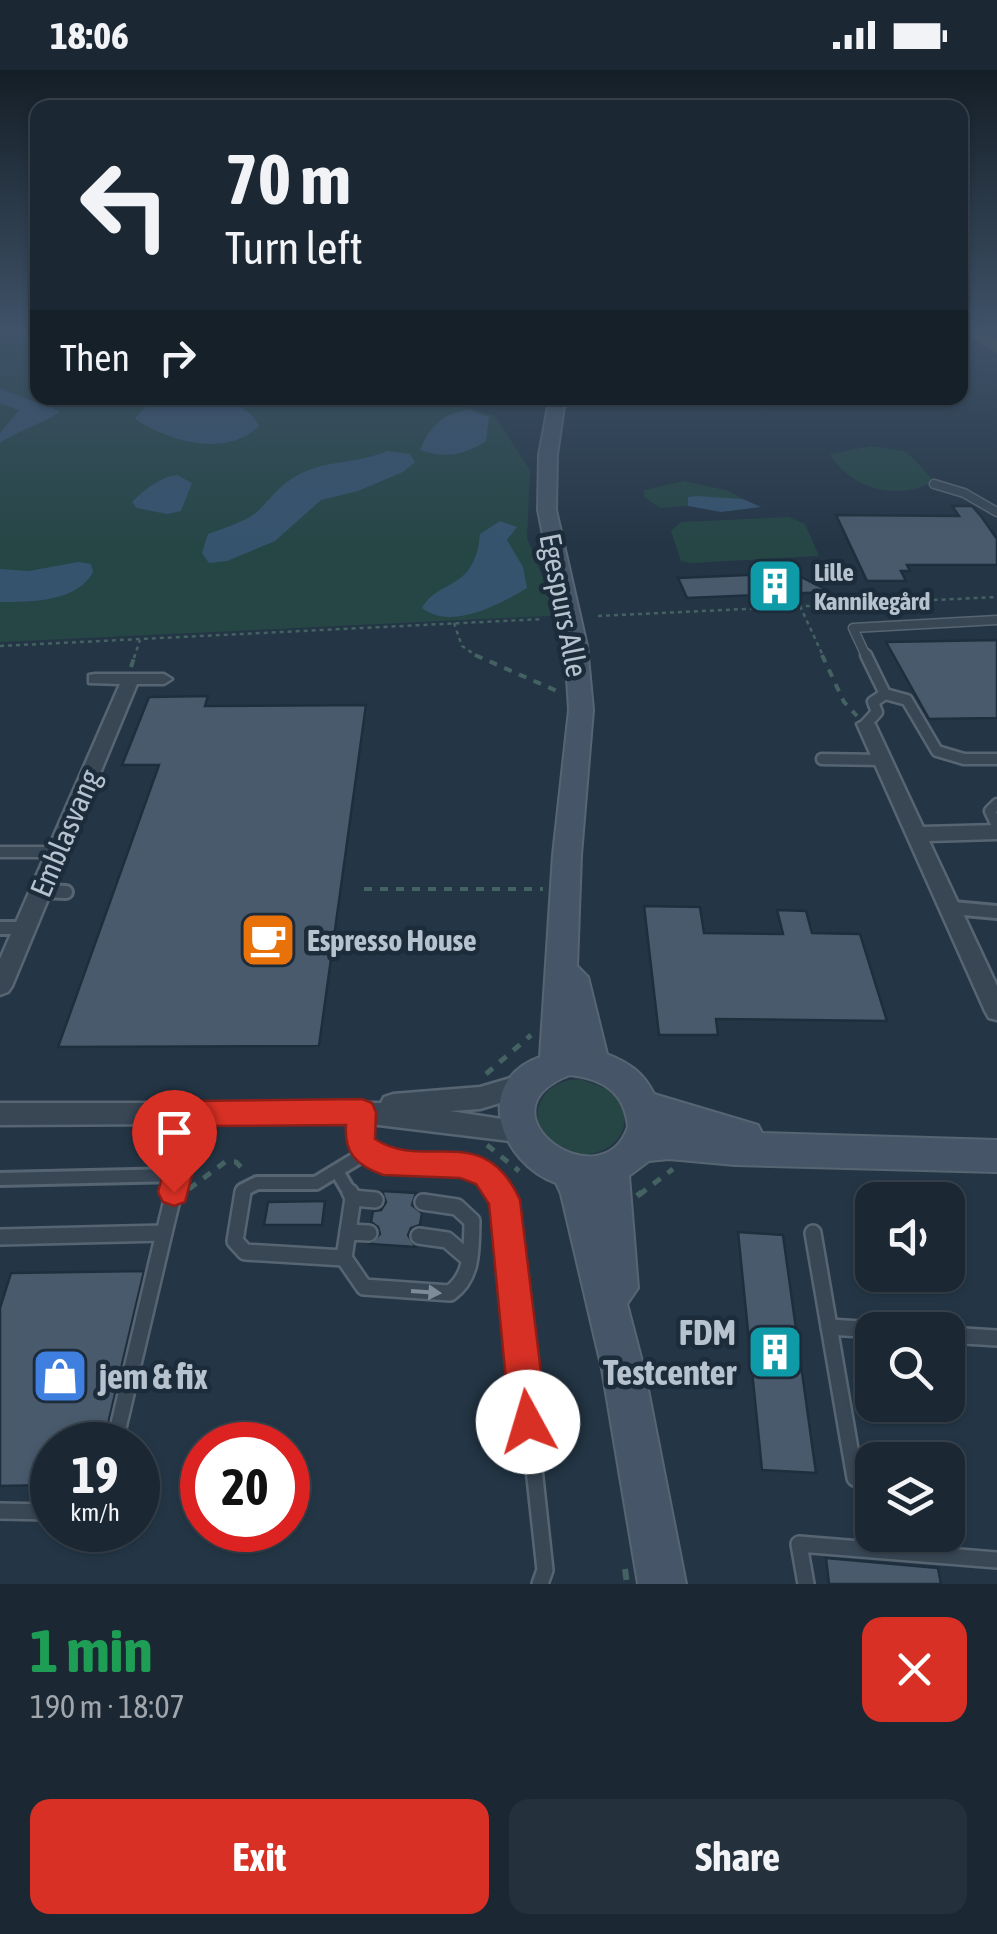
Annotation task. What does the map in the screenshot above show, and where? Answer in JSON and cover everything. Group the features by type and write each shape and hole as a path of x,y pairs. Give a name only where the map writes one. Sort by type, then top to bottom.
{"street":[{"name":"Egespurs Alle","path":"556,405 548,455 547,510 576,646 581,710 557,1063"},
{"path":"95,679 164,679"},
{"name":"Emblasvang","path":"0,986 131,679"},
{"path":"866,724 920,834 997,1010"},
{"path":"920,834 997,829"},
{"name":"Egespurs Alle","path":"564,925 581,1026 594,1062"},
{"path":"362,1112 386,1105 480,1098 524,1085 544,1068 557,1063 594,1062 630,1082 644,1105 645,1133 609,1184 623,1369"},
{"path":"524,1085 516,1107 518,1130 538,1157 570,1172 580,1194 623,1369 662,1584"},
{"path":"644,1105 686,1120 810,1151"},
{"path":"0,1114 362,1112 518,1130"},
{"path":"570,1172 668,1143 997,1156"}],"lane":[{"path":"934,484 964,493 997,512"},
{"path":"885,694 853,628 997,620"},
{"path":"866,724 877,712 872,702 885,694 907,700 936,751 964,759 997,759"},
{"path":"822,759 884,760"},
{"path":"997,804 990,810 997,829"},
{"path":"0,852 58,852"},
{"path":"40,891 66,892"},
{"path":"953,908 997,912"},
{"path":"0,928 25,928"},
{"path":"362,1112 360,1145 383,1161 460,1164 487,1174 505,1200 544,1570 540,1584"},
{"path":"119,1422 193,1113"},
{"path":"344,1258 245,1252 235,1241 243,1190 257,1183 316,1183 369,1151"},
{"path":"338,1173 353,1198 344,1258 364,1287 450,1293 461,1288 467,1278 472,1221 468,1214 449,1203 423,1202"},
{"path":"0,1178 178,1175"},
{"path":"353,1198 375,1200"},
{"path":"348,1232 369,1233"},
{"path":"0,1237 164,1233"},
{"path":"813,1233 855,1478"},
{"path":"419,1236 444,1236 456,1242 469,1258"},
{"path":"829,1327 855,1329"},
{"path":"965,1336 997,1338"},
{"path":"0,1511 30,1512"},
{"path":"806,1584 799,1544 997,1560"}],"path":[{"path":"598,616 997,597"},
{"path":"800,606 844,702 866,724"},
{"path":"0,646 543,619"},
{"path":"131,679 127,675 140,640"},
{"path":"364,889 544,889"},
{"path":"174,1192 186,1191 226,1162 236,1162 257,1183"},
{"path":"610,1207 627,1202 667,1170 681,1166"}],"green space":[{"path":"0,404 464,405 494,415 530,470 527,538 557,613 549,616 0,642"},
{"path":"872,446 907,452 934,481 905,491 876,488 850,476 830,454"},
{"path":"684,481 729,491 743,499 688,497 688,506 660,508 644,497 644,490"},
{"path":"789,517 805,524 819,556 691,563 681,561 671,531 681,522"},
{"path":"580,1079 612,1091 623,1110 624,1127 616,1140 604,1150 587,1154 570,1153 554,1146 538,1120 539,1105 548,1091 563,1082"}],"water":[{"path":"2,404 44,405 60,411 0,443 0,433 19,410"},
{"path":"235,405 259,426 231,442 181,440 135,419 148,406"},
{"path":"470,410 489,417 486,441 454,454 420,450 439,422 453,413"},
{"path":"387,451 410,454 415,462 403,472 358,491 321,500 275,541 227,561 209,563 202,553 208,534 253,515 296,476"},
{"path":"177,475 192,483 181,511 167,514 137,508 132,502 153,484"},
{"path":"688,497 743,499 761,507 721,512 688,506"},
{"path":"500,521 517,527 507,540 523,567 527,588 476,613 461,616 447,617 422,608 464,575 477,553 480,534"},
{"path":"78,562 91,564 93,572 86,582 65,595 0,602 0,569 29,571"}],"building":[{"path":"952,506 972,506 981,516 997,539 997,565 907,565 910,571 901,571 906,581 867,581 836,515 959,516"},
{"name":"Lille Kannikegård","path":"793,573 831,592 687,598 678,578"},
{"path":"997,640 997,718 929,719 886,642"},
{"path":"208,696 205,706 366,705 319,1046 58,1047 159,765 122,765 149,697"},
{"path":"644,906 700,907 704,933 783,934 777,910 806,911 812,933 860,934 887,1021 716,1019 718,1035 659,1035"},
{"path":"382,1191 416,1193 412,1205 422,1213 420,1225 411,1228 408,1235 416,1247 370,1244 380,1234 371,1222 373,1211 381,1210 386,1202"},
{"path":"325,1201 322,1225 264,1225 268,1202"},
{"name":"FDM Testcenter","path":"738,1232 783,1235 816,1473 762,1470"},
{"name":"jem & fix","path":"144,1271 108,1422 30,1422 30,1485 0,1486 0,1308 11,1273"},
{"path":"826,1558 938,1568 941,1584 829,1584"}],"place":[{"name":"Lille Kannikegård","path":"775,586"},
{"name":"Espresso House","path":"268,940"},
{"name":"FDM Testcenter","path":"775,1352"},
{"name":"jem & fix","path":"60,1376"}],"route":[{"path":"174,1192 193,1113 362,1112 360,1145 383,1161 460,1164 487,1174 505,1200 528,1422"}]}
